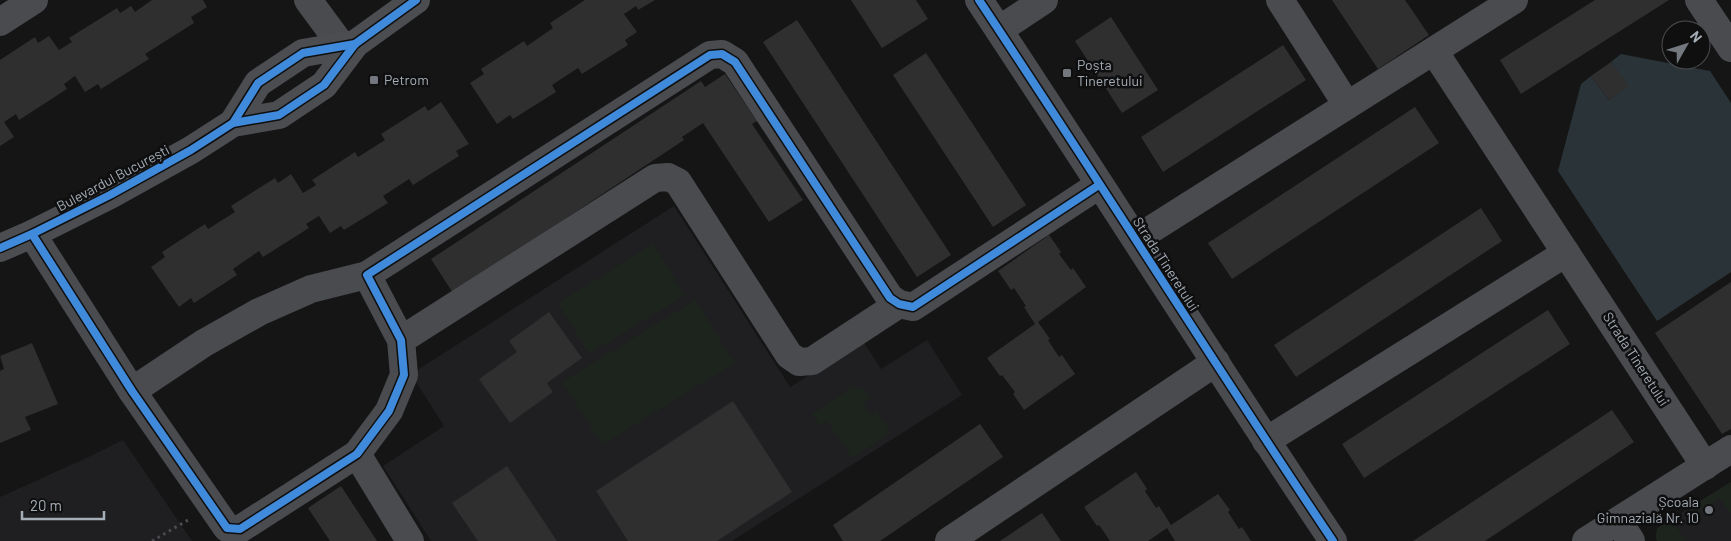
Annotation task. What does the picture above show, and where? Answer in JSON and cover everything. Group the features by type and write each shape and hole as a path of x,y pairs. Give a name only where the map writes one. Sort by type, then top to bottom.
{"main road":[{"name":"Bulevardul București","path":"0,248 110,195 190,150 233,122 258,83 303,53 348,45 416,0"},
{"name":"Bulevardul București","path":"233,122 279,115 324,85 348,45"}],"street":[{"path":"0,22 34,0"},
{"path":"308,0 348,45"},
{"name":"Strada Tineretului","path":"979,0 1333,541"},
{"path":"999,30 1044,0"},
{"path":"1280,0 1347,105"},
{"name":"Strada Tineretului","path":"1136,240 1514,0"},
{"path":"1699,0 1731,48"},
{"name":"Strada Tineretului","path":"1434,51 1705,466"},
{"path":"132,392 204,343 260,312 311,289 367,275 710,55 722,54 735,62 890,298 899,304 913,307 1099,184"},
{"path":"401,340 655,178 668,177 678,182 788,355 799,362 812,361 899,304"},
{"path":"32,234 132,392 227,528 240,529 357,454 389,411 404,376 401,340 367,275"},
{"path":"1266,441 1566,253"},
{"path":"949,541 1216,362"},
{"path":"1586,541 1625,531 1705,466 1731,449"},
{"path":"357,454 410,541"}],"path":[{"path":"152,541 212,507"}],"shaded area":[{"path":"1621,54 1661,62 1661,70 1710,71 1731,103 1731,272 1657,321 1558,171 1581,84 1591,76 1609,100 1628,86 1611,62"},
{"path":"674,206 790,387 863,341 881,369 927,340 962,395 732,541 431,541 383,466 444,426 411,374"},
{"path":"653,244 685,295 589,354 558,303"},
{"path":"695,300 735,363 602,445 562,382"},
{"path":"853,387 864,389 870,399 863,404 871,415 877,411 891,433 852,458 827,421 820,426 812,414"},
{"path":"123,440 192,541 0,541 0,497"},
{"name":"Școala Gimnazială Nr. 10","path":"1731,482 1731,541 1658,541 1656,538 1657,528"},
{"path":"1731,482 1731,513 1720,498 1694,514 1690,507"},
{"path":"1671,519 1686,541 1657,541 1657,528"}],"building":[{"path":"152,0 203,0 207,7 191,17 194,23 145,54 149,59 101,89 98,84 85,92 75,76 64,84 67,89 19,120 16,114 4,122 14,137 0,146 0,60 35,37 38,43 49,36 59,50 72,42 69,38 117,8 120,13 131,6 135,12"},
{"path":"585,0 655,0 638,10 636,6 624,14 637,32 625,40 628,45 582,74 578,68 552,85 556,92 513,119 510,115 497,124 470,83 484,74 481,69 524,41 527,46 553,28 550,23"},
{"path":"851,0 916,0 928,19 882,48"},
{"path":"1332,0 1405,0 1429,35 1378,69"},
{"path":"1595,0 1669,0 1521,94 1500,60"},
{"path":"1111,17 1158,90 1122,113 1075,41"},
{"path":"797,20 951,255 917,277 763,42"},
{"path":"1283,45 1306,80 1163,172 1141,137"},
{"path":"926,53 1026,205 993,227 893,75"},
{"path":"1611,62 1629,86 1609,100 1591,76"},
{"path":"725,74 757,121 752,124 803,200 769,222 703,123 682,137 684,140 453,293 431,259 701,81 705,87"},
{"path":"441,102 469,144 456,151 459,156 413,185 409,179 383,196 388,203 344,230 341,226 330,233 319,216 306,224 309,228 263,257 259,251 233,269 237,275 194,303 191,298 179,307 151,267 165,257 162,252 205,224 208,229 235,212 231,206 275,178 278,183 291,174 303,193 316,185 312,180 355,152 358,157 385,140 381,134 425,106 428,111"},
{"path":"1415,107 1439,143 1232,279 1208,243"},
{"path":"1481,208 1502,241 1296,377 1274,345"},
{"path":"1049,235 1061,252 1059,254 1071,270 1073,268 1086,287 1038,322 1050,339 1048,340 1059,357 1062,355 1075,374 1024,410 1013,394 1015,392 987,358 1035,324 1014,288 1011,290 998,271"},
{"path":"1731,282 1731,429 1722,434 1655,333"},
{"path":"1548,310 1570,344 1364,478 1342,444"},
{"path":"549,312 582,358 547,383 553,392 510,423 479,379 517,352 509,341"},
{"path":"32,343 58,404 25,417 31,430 0,443 0,371 4,369 0,356"},
{"path":"733,401 792,492 717,541 628,541 596,491"},
{"path":"1612,410 1634,442 1485,541 1413,541"},
{"path":"980,424 1003,457 880,541 843,541 833,525"},
{"path":"507,466 557,541 478,541 452,503"},
{"path":"1136,472 1156,508 1159,506 1171,525 1218,494 1230,510 1228,512 1239,529 1242,527 1251,541 1175,541 1167,528 1148,541 1110,541 1084,507"},
{"path":"341,486 377,541 330,541 308,508"},
{"path":"1042,513 1061,541 1000,541"}],"cycle path":[{"path":"0,248 110,195 191,150 233,123 279,115 324,85 355,44 416,0"},
{"path":"979,0 1333,541"},
{"path":"233,123 258,83 303,53 355,44"},
{"path":"32,234 132,391 227,528 240,529 357,454 389,411 404,375 401,340 367,275 710,55 722,54 735,62 890,298 899,304 913,307 1099,185"}],"place":[{"name":"Poșta Tineretului","path":"1067,73"},
{"name":"Petrom","path":"374,80"},
{"name":"Școala Gimnazială Nr. 10","path":"1709,510"}]}
